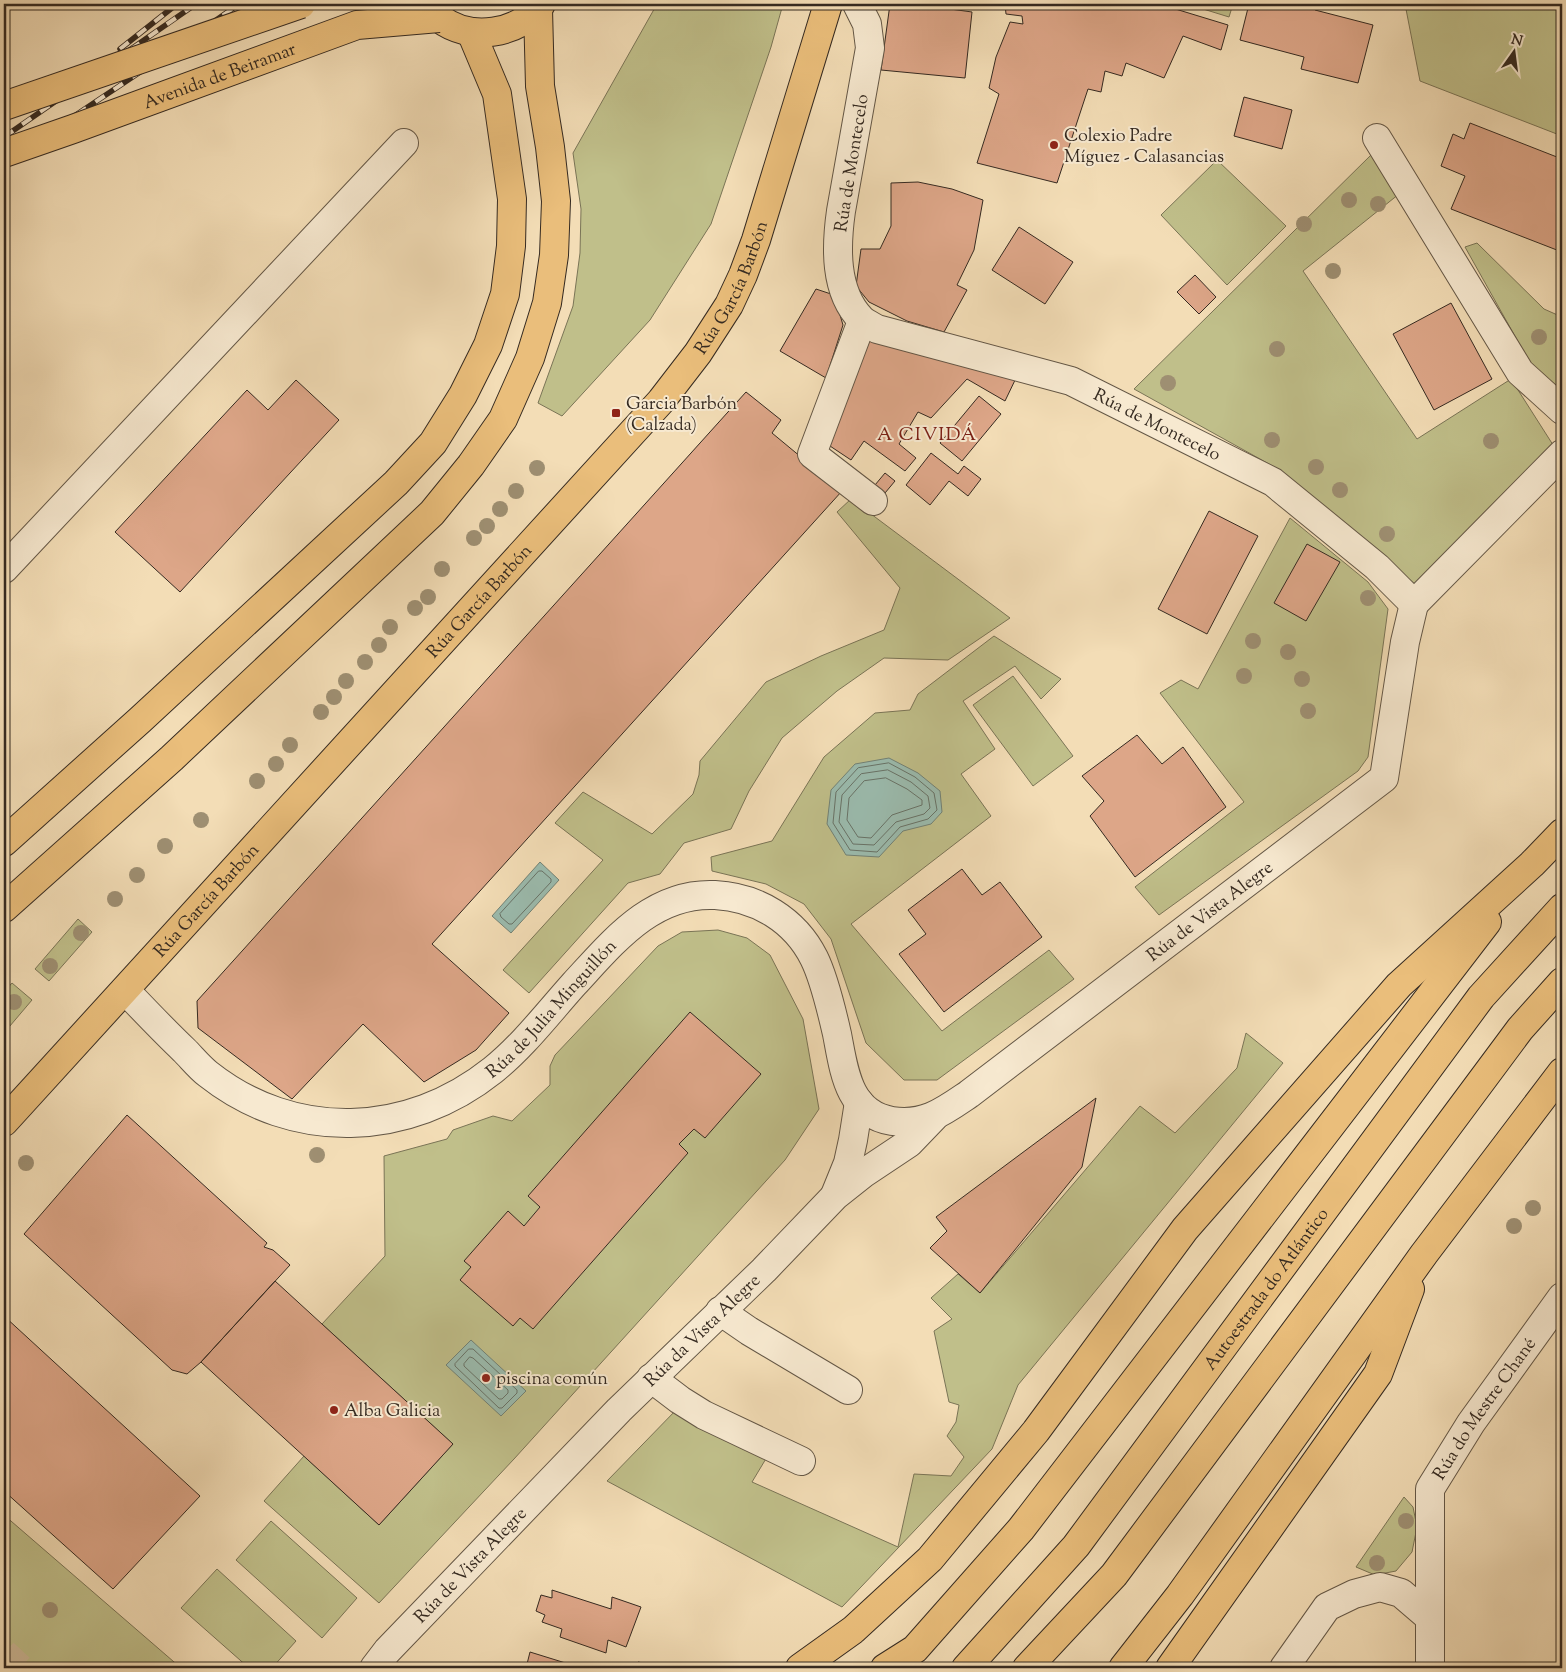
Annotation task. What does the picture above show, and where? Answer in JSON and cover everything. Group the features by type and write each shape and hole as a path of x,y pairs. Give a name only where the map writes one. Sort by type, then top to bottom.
{"main road":[{"path":"4,106 301,4"},
{"name":"Rúa García Barbón","path":"4,1122 655,409 698,353 729,305 743,275 756,240 828,4"},
{"path":"433,11 454,27 471,32 489,33 507,29 524,21 540,6"},
{"path":"4,908 172,758 432,512 471,465 503,419 530,358 547,303 554,255 556,201 540,86 540,6"},
{"name":"Avenida de Beiramar","path":"4,153 74,130 357,25 433,11"},
{"path":"4,842 140,720 396,484 433,443 463,395 488,345 505,294 511,246 512,208 497,94 471,32"},
{"path":"800,1668 853,1630 930,1559 1036,1431 1185,1229 1400,985 1532,864 1562,833"},
{"path":"885,1668 915,1649 1021,1529 1532,864"},
{"name":"Autoestrada do Atlántico","path":"966,1668 1076,1546 1481,997 1562,908"},
{"path":"1027,1668 1114,1575 1520,1029 1562,982"},
{"path":"1123,1668 1180,1595 1424,1254 1562,1072"},
{"path":"1170,1668 1378,1374 1424,1254"}],"street":[{"name":"Rúa de Montecelo","path":"857,4 867,24 870,48 841,210 838,230 838,259 840,280 853,309 862,320 877,329 1071,382 1273,482 1377,567 1414,604"},
{"path":"1377,138 1520,372 1562,410"},
{"path":"4,569 404,143"},
{"path":"862,320 812,454 873,501"},
{"path":"1414,604 1562,454"},
{"name":"Rúa de Vista Alegre","path":"882,1119 900,1122 934,1117 969,1094 1384,778 1405,642 1414,604"},
{"name":"Rúa de Julia Minguillón","path":"125,990 207,1073 257,1105 284,1114 334,1123 363,1123 393,1119 422,1111 447,1100 494,1069 516,1049 607,948 630,926 652,910 676,900 703,894 733,896 760,905 782,918 802,938 815,959 849,1086 859,1102 870,1114 882,1119"},
{"name":"Rúa da Vista Alegre","path":"835,1196 848,1163 859,1102"},
{"name":"Rúa da Vista Alegre","path":"569,1462 651,1378 795,1239 835,1196 864,1173 909,1143 934,1117"},
{"name":"Rúa da Vista Alegre","path":"864,1173 878,1142 882,1119"},
{"name":"Rúa do Mestre Chané","path":"1430,1668 1430,1489 1471,1422 1562,1298"},
{"path":"720,1311 749,1331 848,1390"},
{"path":"651,1378 704,1415 801,1461"},
{"name":"Rúa de Vista Alegre","path":"374,1668 387,1652 569,1462"},
{"path":"1284,1668 1327,1607 1354,1594 1380,1587 1401,1594 1430,1617"}],"shaded area":[{"path":"657,4 783,4 771,47 711,224 650,320 562,416 538,403 573,306 580,253 581,209 573,153"},
{"path":"1187,4 1233,4 1229,17"},
{"path":"1405,4 1562,4 1562,136 1420,81"},
{"path":"1372,154 1399,194 1303,271 1417,439 1511,379 1555,448 1416,585 1278,469 1134,389"},
{"path":"1217,160 1286,226 1227,285 1161,215"},
{"path":"1477,243 1544,309 1562,317 1562,395 1535,372 1465,247"},
{"path":"851,499 1010,618 948,660 884,658 837,691 782,738 749,791 731,829 684,843 660,874 628,883 529,993 503,970 603,860 555,823 583,792 652,834 693,794 699,775 700,761 766,682 821,656 884,630 900,588 837,512"},
{"path":"1290,518 1368,582 1388,609 1368,757 1358,771 1159,915 1135,887 1244,802 1160,693 1181,680 1198,689"},
{"path":"994,636 1061,679 1041,699 1015,666 963,701 995,749 961,774 991,816 851,924 942,1031 1049,950 1074,979 937,1080 904,1080 866,1043 831,939 804,904 766,884 712,871 711,857 772,841 824,757 875,713 910,710 918,694"},
{"path":"1013,676 1073,756 1033,786 973,705"},
{"path":"78,919 92,932 49,981 35,969"},
{"path":"718,930 747,938 770,955 803,1019 819,1109 785,1160 514,1459 379,1603 264,1501 304,1456 379,1525 453,1444 322,1324 385,1256 384,1156 447,1139 453,1130 493,1116 512,1121 550,1085 550,1066 555,1055 658,946 682,932"},
{"path":"12,983 32,1000 4,1033 4,992"},
{"path":"1246,1033 1283,1063 1018,1385 992,1449 842,1607 607,1481 678,1408 767,1457 752,1482 898,1547 914,1474 951,1476 964,1457 947,1436 956,1422 959,1405 949,1402 934,1331 952,1319 931,1298 958,1274 980,1293 1140,1106 1175,1133 1237,1068"},
{"path":"1404,1497 1413,1507 1417,1527 1412,1552 1396,1571 1375,1575 1356,1567"},
{"path":"4,1515 181,1668 4,1668"},
{"path":"271,1521 357,1598 322,1638 236,1560"},
{"path":"217,1569 296,1641 272,1668 249,1668 181,1608"}],"water":[{"path":"889,758 918,773 940,791 942,812 931,824 903,831 879,857 846,855 827,824 831,790 855,764"},
{"path":"540,862 559,880 511,933 492,916"},
{"name":"piscina común","path":"471,1340 526,1391 501,1416 446,1365"}],"building":[{"path":"890,4 914,4 972,12 965,78 881,70"},
{"path":"1005,4 1159,4 1228,25 1221,50 1183,36 1164,78 1126,63 1122,76 1105,71 1101,92 1088,89 1057,183 977,163 999,94 989,88 996,57 1010,22 1023,24 1022,16 1006,14"},
{"path":"1249,4 1316,4 1315,10 1373,25 1358,83 1301,69 1304,57 1240,40"},
{"path":"1244,97 1292,110 1282,149 1234,136"},
{"path":"1470,123 1562,159 1562,252 1451,209 1465,176 1441,166 1453,134 1464,139"},
{"path":"918,182 952,189 983,200 974,250 957,285 967,290 944,332 907,321 869,302 856,286 861,249 880,249 891,226 891,183"},
{"path":"1019,227 1073,262 1045,304 992,270"},
{"path":"1195,275 1216,297 1199,314 1177,292"},
{"path":"816,289 834,295 843,325 826,378 780,351"},
{"path":"1451,303 1492,379 1434,410 1393,334"},
{"path":"872,336 1017,376 1005,401 967,379 931,418 918,412 899,444 916,458 905,471 864,441 851,460 827,444 863,340"},
{"path":"296,380 339,420 180,592 115,532 247,390 268,410"},
{"path":"746,392 781,420 772,433 842,491 432,944 509,1013 476,1050 424,1082 363,1024 292,1099 198,1028 197,1001"},
{"path":"979,396 1001,414 962,461 940,443"},
{"path":"931,453 958,474 964,466 981,479 968,496 949,481 930,505 906,485"},
{"path":"885,473 895,481 885,493 875,485"},
{"path":"1209,511 1258,536 1207,634 1158,609"},
{"path":"1307,544 1340,562 1306,621 1274,603"},
{"path":"1137,735 1162,764 1183,747 1226,807 1135,877 1090,816 1104,801 1082,776"},
{"path":"962,869 982,895 1000,882 1042,937 944,1012 899,954 926,934 908,910"},
{"path":"690,1012 761,1074 705,1138 694,1129 679,1144 688,1153 533,1329 520,1318 513,1326 460,1280 471,1267 464,1261 508,1211 524,1226 540,1207 528,1196"},
{"path":"1096,1098 1082,1167 980,1293 930,1248 947,1231 936,1217"},
{"path":"127,1115 267,1243 264,1247 273,1250 290,1265 201,1362 187,1374 172,1370 24,1234"},
{"name":"Alba Galicia","path":"275,1281 453,1444 379,1525 201,1362"},
{"path":"4,1316 200,1496 113,1589 4,1491"},
{"path":"552,1590 611,1609 612,1597 641,1607 626,1647 608,1640 606,1653 560,1637 562,1629 542,1622 545,1615 536,1611 541,1595 552,1598"},
{"path":"530,1652 572,1665 571,1668 526,1668"},
{"path":"638,1662 664,1667 636,1668"}],"tunnel":[{"path":"4,1653 20,1668"}],"railway":[{"path":"120,49 177,4"},
{"path":"4,137 196,4"},
{"path":"4,163 239,4"}],"place":[{"name":"Colexio Padre Míguez - Calasancias","path":"1054,145"},
{"name":"Garcia Barbón (Calzada)","path":"616,413"},
{"name":"piscina común","path":"486,1378"},
{"name":"Alba Galicia","path":"334,1410"}],"district":[{"name":"A CIVIDÁ","path":"927,433"}]}
